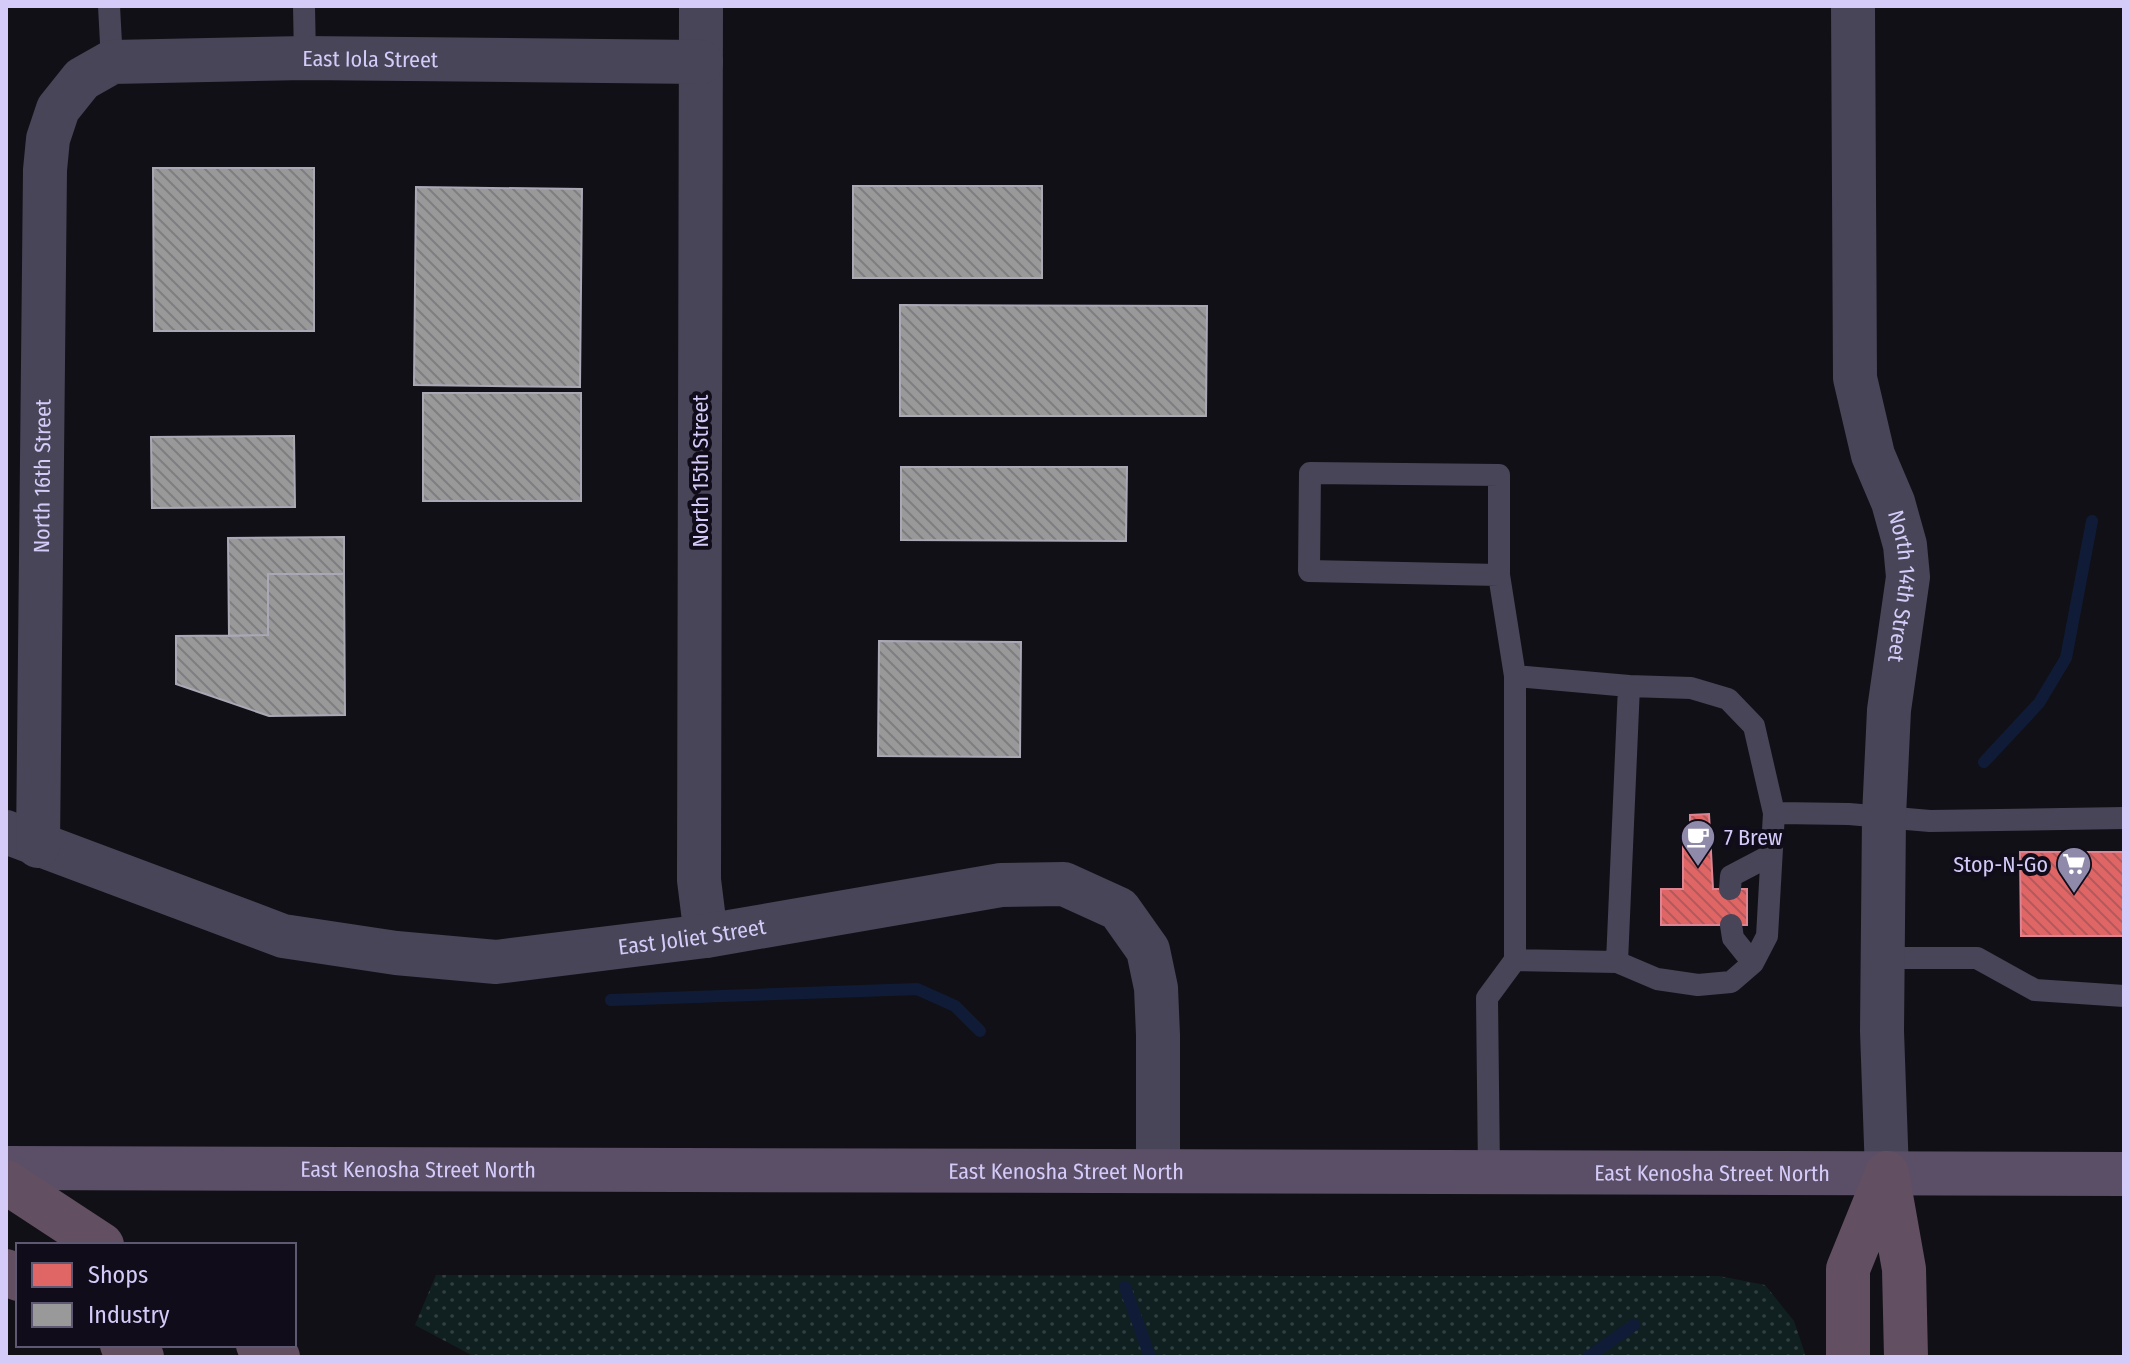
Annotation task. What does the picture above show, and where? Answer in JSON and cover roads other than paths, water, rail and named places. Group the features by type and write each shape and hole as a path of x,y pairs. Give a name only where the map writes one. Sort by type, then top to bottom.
{"highway":[{"path":"1848,1357 1848,1269 1887,1173"},
{"path":"1887,1173 1904,1269 1906,1357"},
{"path":"6,1182 99,1243"}],"main road":[{"name":"East Kenosha Street North","path":"6,1168 2124,1174"}],"street":[{"name":"North 15th Street","path":"701,6 699,880 706,936"},
{"name":"North 14th Street","path":"1853,6 1855,378 1873,455 1893,502 1905,545 1908,577 1889,710 1884,816 1882,1031 1887,1173"},
{"name":"East Iola Street","path":"112,62 305,58 701,62"},
{"name":"North 16th Street","path":"22,839 48,139 58,109 82,79 112,62"},
{"name":"East Joliet Street","path":"22,839 283,936 396,953 496,962 706,936 1001,885 1064,884 1119,909 1148,950 1156,988 1158,1170"}],"lane":[{"path":"109,6 112,62"},
{"path":"304,6 305,58"},
{"path":"1489,1171 1487,998 1515,960 1515,676 1499,575 1499,475 1310,473 1309,571 1499,575"},
{"path":"1515,676 1691,688 1728,699 1754,726 1774,813 1767,936 1753,963 1731,982 1698,985 1657,979 1617,962 1515,960"},
{"path":"1617,962 1629,686"},
{"path":"1774,813 1884,816 1930,821 2124,818"},
{"path":"1730,889 1731,876 1771,855"},
{"path":"1731,925 1733,938 1753,963"},
{"path":"1882,958 1977,958 2035,990 2124,996"}],"waterway":[{"path":"1984,762 2039,703 2066,658 2092,521"},
{"path":"611,1000 917,989 955,1006 980,1031"},
{"path":"1125,1287 1150,1357"},
{"path":"1588,1357 1634,1325"}],"place":[{"name":"7 Brew","path":"1698,868"},
{"name":"Stop-N-Go","path":"2074,895"}]}
